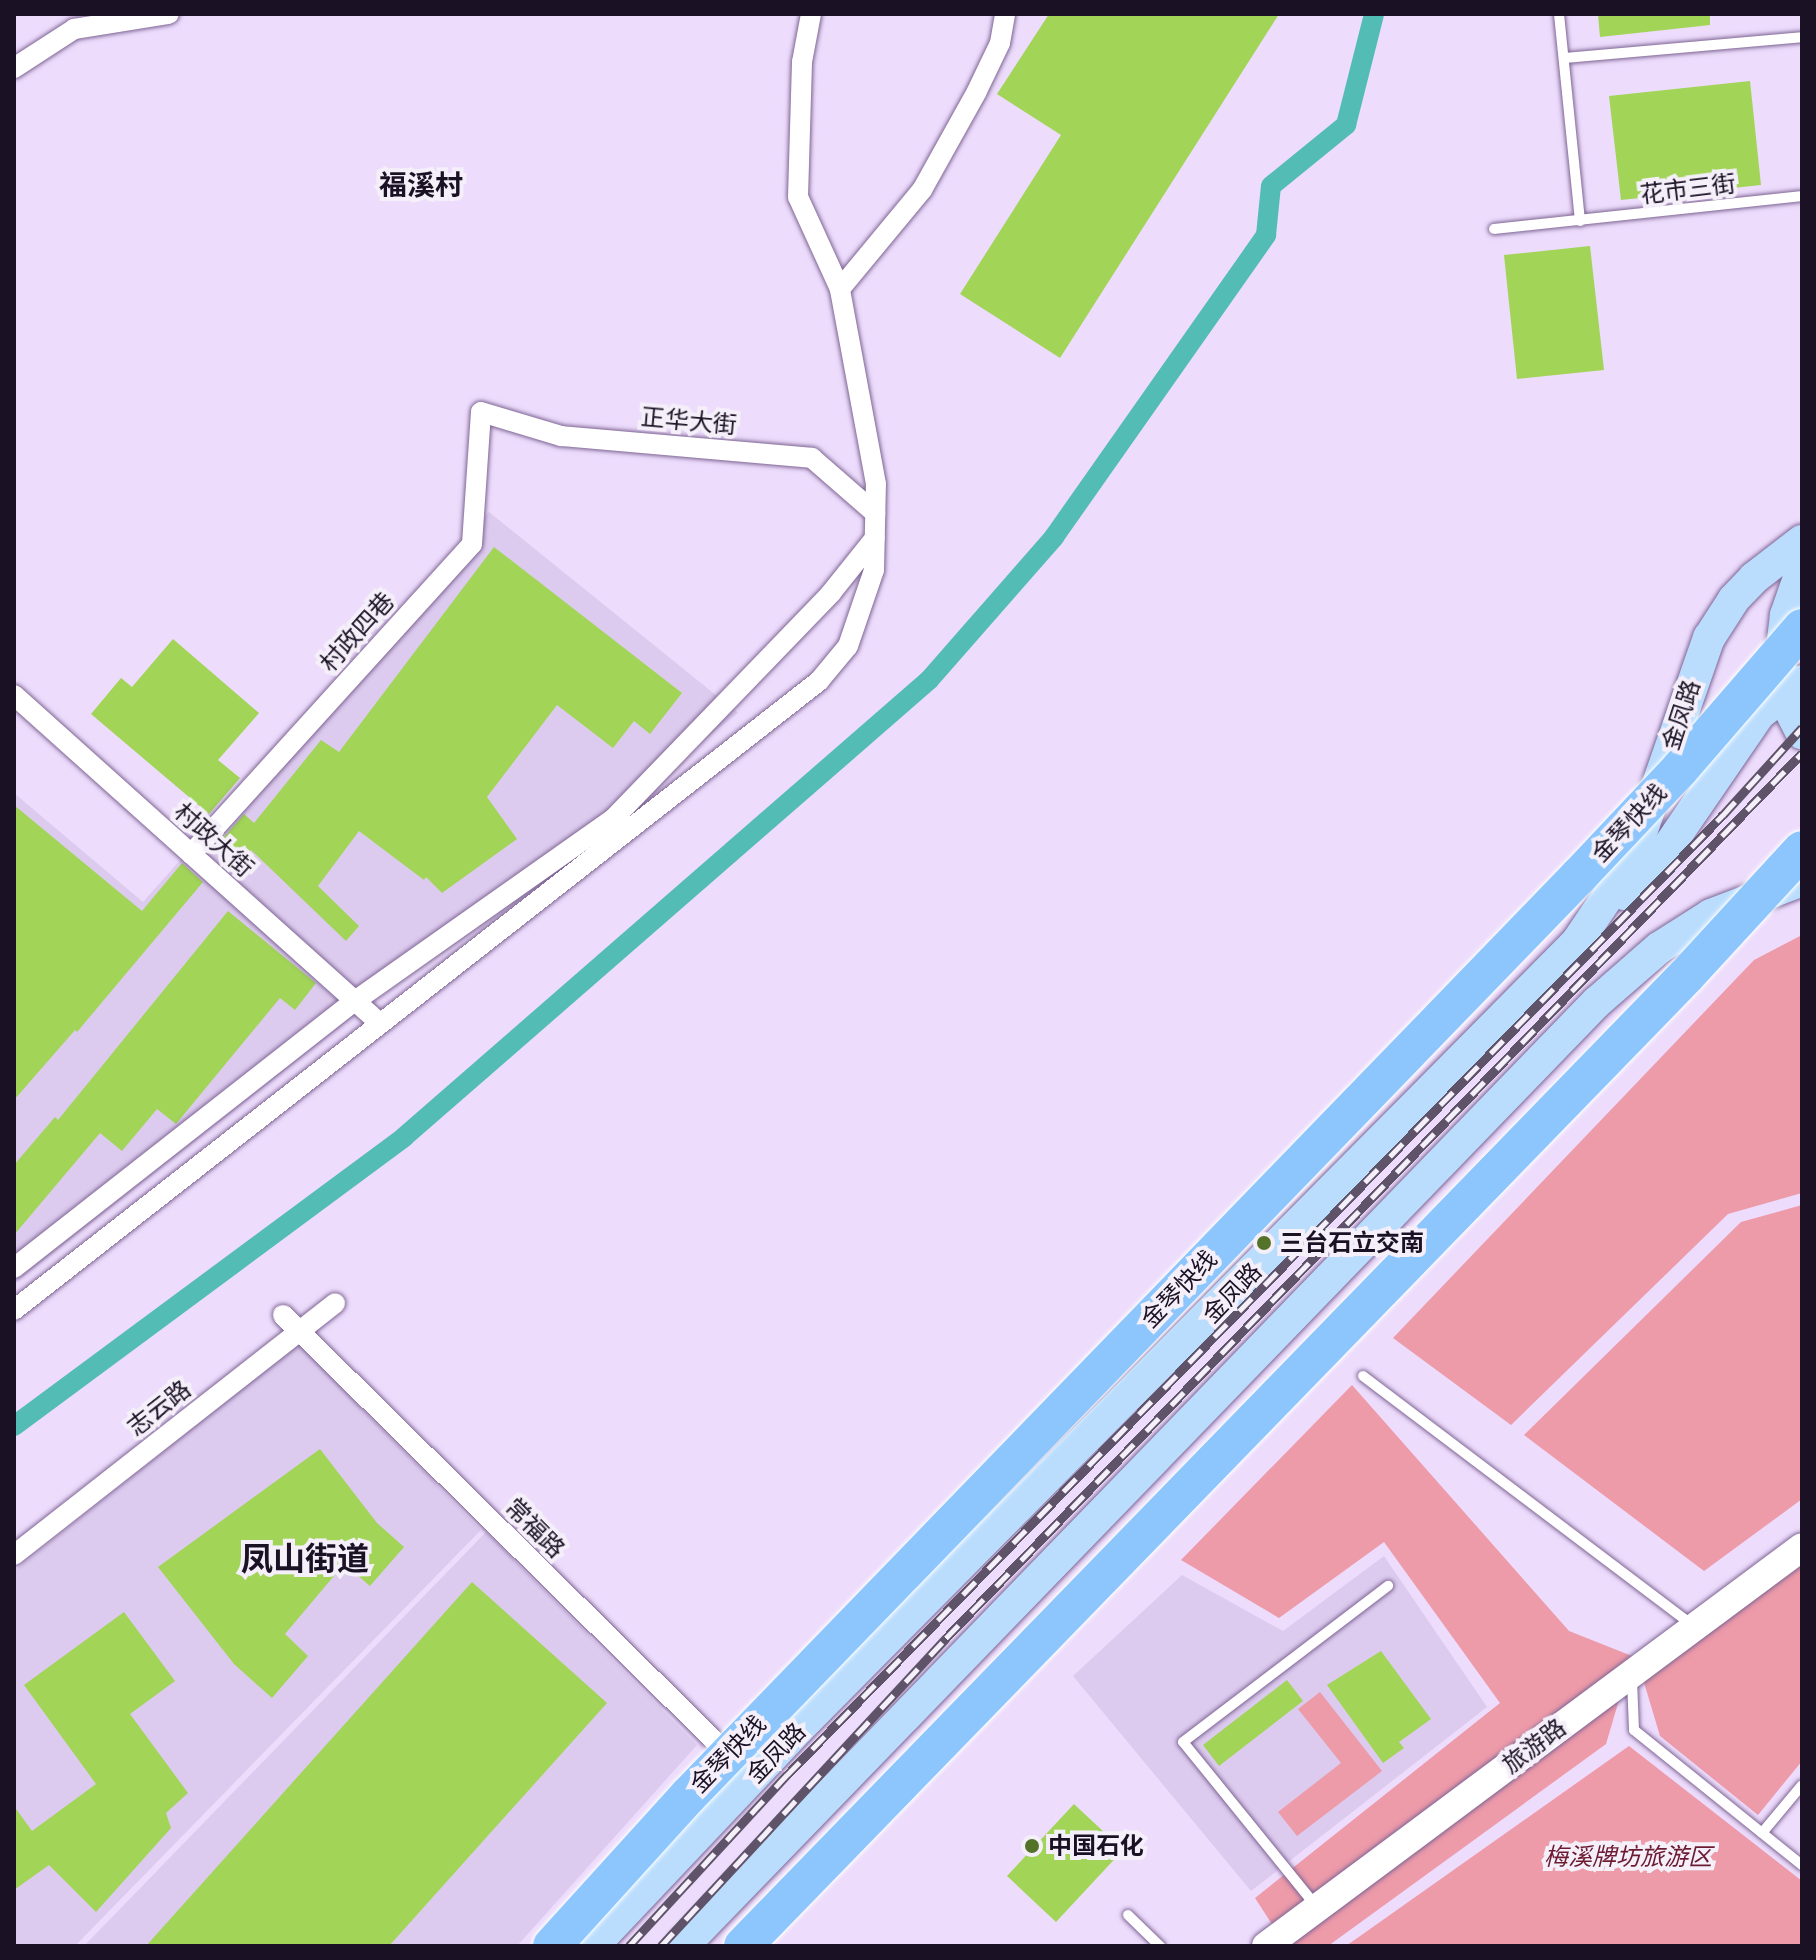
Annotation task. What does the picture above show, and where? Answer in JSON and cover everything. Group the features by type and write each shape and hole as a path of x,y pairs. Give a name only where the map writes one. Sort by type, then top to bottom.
{"highway":[{"name":"金琴快线","path":"552,1946 688,1796 1579,876 1679,770 1802,628"},
{"path":"743,1946 1686,976 1802,850"}],"main road":[{"name":"金凤路","path":"593,1946 752,1778 1577,942 1621,877 1635,850 1709,638 1734,599 1754,578 1802,541"},
{"path":"1802,569 1790,599 1782,636 1779,674 1792,687 1802,733"},
{"path":"1577,942 1666,850 1698,806 1740,738 1792,687"},
{"path":"683,1946 1597,1002 1659,948 1711,915 1802,880"}],"street":[{"path":"14,68 74,29 169,14"},
{"path":"14,1310 819,681 848,646 874,570 876,484 840,289 798,197 802,62 811,14"},
{"path":"840,289 922,190 1000,43 1005,14"},
{"name":"正华大街","path":"481,412 561,436 812,458 875,513"},
{"name":"村政四巷","path":"191,854 472,544 481,412"},
{"path":"14,1268 355,1001 614,818 831,593 875,538"},
{"name":"村政大街","path":"14,695 380,1023"},
{"name":"志云路","path":"14,1555 335,1303"},
{"name":"常福路","path":"283,1315 752,1778"},
{"name":"旅游路","path":"1266,1946 1802,1547"}],"lane":[{"path":"1559,14 1580,221"},
{"path":"1564,58 1802,37"},
{"name":"花市三街","path":"1494,229 1802,196"},
{"path":"1363,1376 1694,1627"},
{"path":"1317,1908 1183,1742 1388,1586"},
{"path":"1631,1674 1634,1730 1802,1865"},
{"path":"1762,1833 1802,1785"},
{"path":"1128,1915 1160,1946"}],"shaded area":[{"path":"489,512 738,713 14,1284 14,793 143,902"},
{"path":"298,1344 481,1530 75,1946 14,1946 14,1571"},
{"path":"486,1532 697,1745 517,1946 84,1946"},
{"path":"1384,1556 1487,1707 1251,1891 1073,1676 1182,1575 1283,1631"}],"green space":[{"path":"1802,935 1802,1193 1728,1214 1511,1425 1393,1338 1754,960"},
{"path":"1802,1205 1802,1499 1704,1571 1524,1435 1741,1222"},
{"path":"1352,1385 1569,1631 1632,1656 1606,1744 1328,1946 1286,1946 1255,1898 1500,1703 1384,1542 1279,1618 1181,1560"},
{"path":"1802,1562 1802,1761 1758,1815 1660,1736 1643,1679"},
{"path":"1320,1692 1382,1771 1297,1836 1278,1812 1341,1763 1298,1709"},
{"name":"梅溪牌坊旅游区","path":"1629,1746 1802,1881 1802,1946 1346,1946"}],"building":[{"path":"1049,14 1279,14 1060,358 960,294 1061,135 997,94"},
{"path":"1598,14 1710,14 1710,25 1600,37"},
{"path":"1750,81 1761,185 1621,200 1609,96"},
{"path":"1590,246 1604,370 1517,379 1504,255"},
{"path":"494,547 682,693 650,734 634,721 613,748 557,705 487,797 517,839 442,893 426,877 424,880 359,831 318,886 359,926 346,941 251,850 238,865 217,845 244,814 254,823 321,740 339,752"},
{"path":"173,639 259,713 218,760 240,778 209,814 91,714 121,678 132,687"},
{"path":"14,805 142,911 182,863 203,882 77,1032 75,1030 14,1100"},
{"path":"228,911 316,983 295,1010 280,998 176,1124 157,1109 122,1151 100,1133 14,1235 14,1165 55,1117 58,1120"},
{"path":"320,1449 377,1523 404,1547 370,1586 344,1564 285,1634 308,1656 272,1698 234,1664 158,1567"},
{"path":"472,1582 607,1703 389,1946 146,1946"},
{"path":"124,1612 175,1681 130,1714 188,1793 166,1813 171,1828 96,1912 49,1865 14,1890 14,1806 32,1831 96,1784 24,1685"},
{"path":"1381,1651 1431,1719 1399,1742 1404,1748 1383,1763 1327,1685"},
{"path":"1287,1680 1303,1701 1219,1766 1203,1745"},
{"path":"1074,1804 1123,1850 1056,1922 1007,1876"}],"waterway":[{"path":"14,1426 404,1137 929,680 1054,537 1266,235 1271,186 1346,125 1374,14"}],"railway":[{"path":"629,1946 787,1775 1723,815 1802,728"},
{"path":"661,1946 946,1638 1802,753"}],"place":[{"name":"三台石立交南","path":"1264,1243"},
{"name":"中国石化","path":"1032,1846"}],"district":[{"name":"福溪村","path":"421,185"},
{"name":"凤山街道","path":"305,1558"}]}
